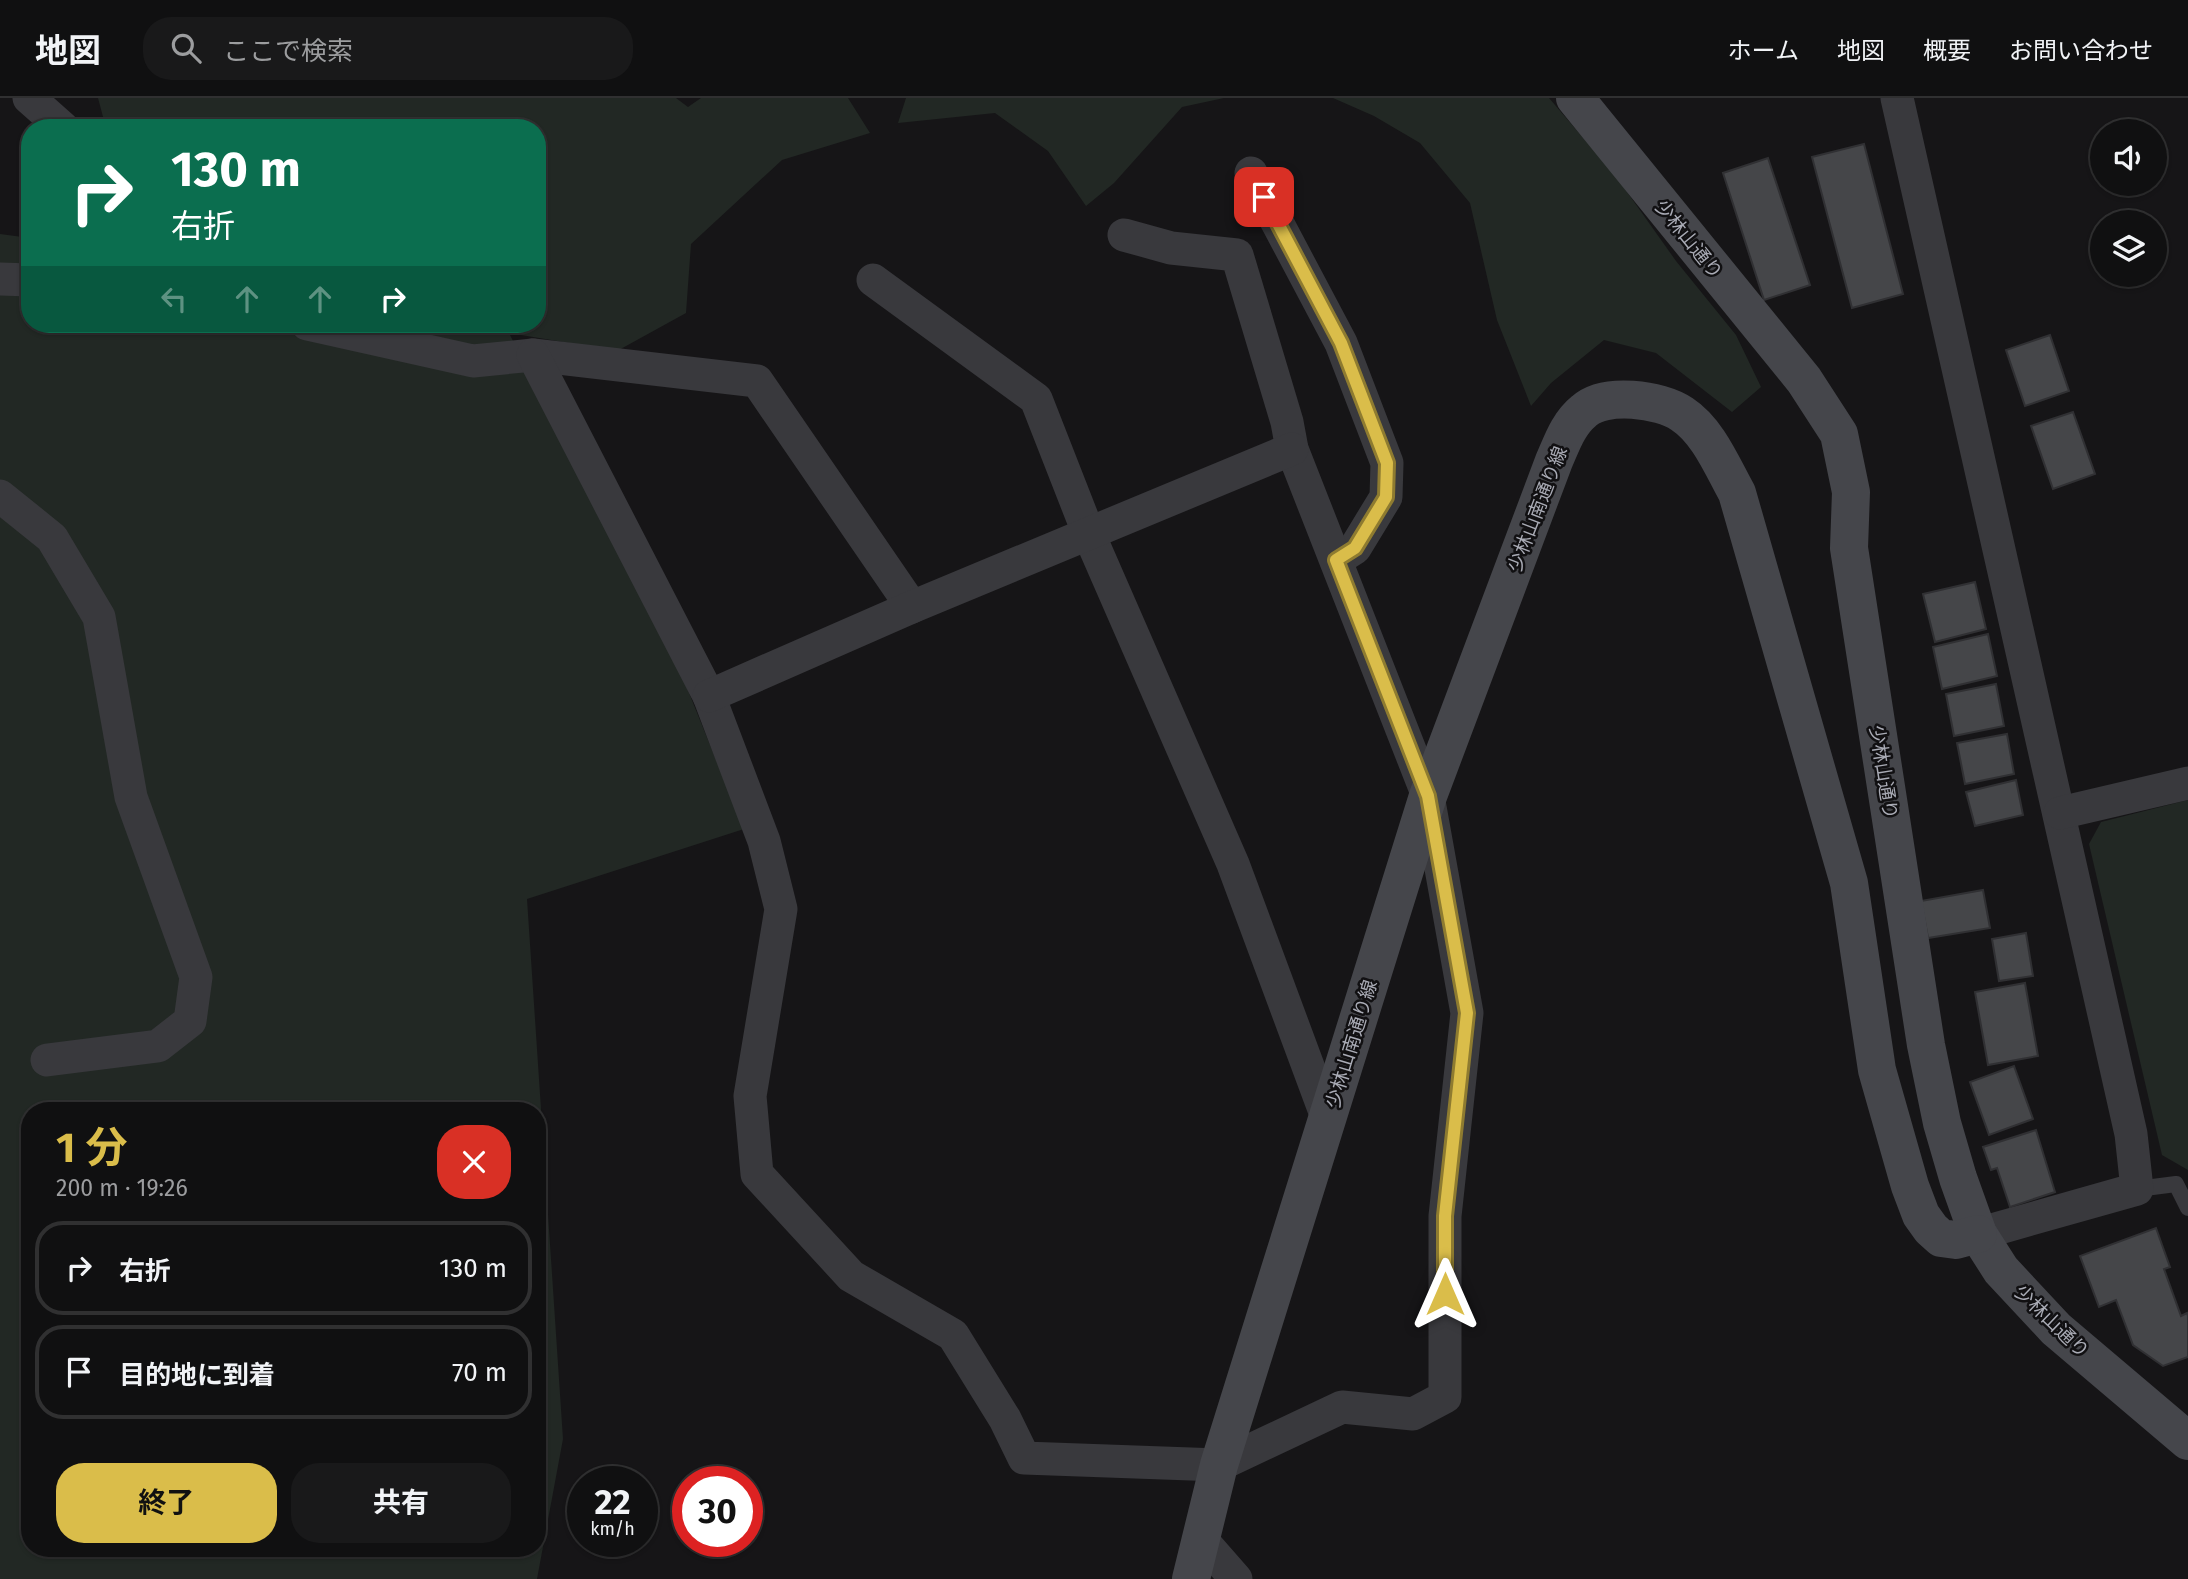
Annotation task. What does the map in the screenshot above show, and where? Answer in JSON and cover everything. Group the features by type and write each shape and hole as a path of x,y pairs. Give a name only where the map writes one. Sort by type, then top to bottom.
{"street":[{"path":"29,98 53,119"},
{"name":"少林山通り","path":"1575,98 1804,380 1839,434 1851,492 1849,548 1926,1045 1942,1123 1978,1234 2001,1270 2056,1329 2188,1441"},
{"path":"1897,98 2131,1134 2137,1189 1978,1234"},
{"path":"1251,173 1341,343 1387,463 1386,497 1355,548 1336,560"},
{"path":"533,355 709,696 764,841 780,909 750,1096 757,1174 851,1276 953,1335 1005,1419 1024,1458 1219,1465 1342,1407 1413,1414 1445,1397 1445,1216 1467,1013 1428,796 1292,449 1287,422 1237,255 1171,248 1124,235"},
{"path":"0,279 21,280"},
{"path":"873,280 1036,399 1088,532 1233,864 1328,1120"},
{"path":"347,333 473,361 533,355 757,381 912,607"},
{"name":"少林山南通り線","path":"1191,1579 1219,1465 1428,796 1569,427 1586,408 1608,401 1655,401 1683,415 1710,444 1737,493 1849,883 1877,1070 1910,1186 1922,1215 1941,1238 1956,1240 1978,1234"},
{"path":"709,696 1088,532 1292,449"},
{"path":"0,496 52,538 99,617 131,797 196,977 190,1021 158,1046 47,1060"},
{"path":"2060,813 2188,783"},
{"path":"1201,1539 1236,1579"}],"lane":[{"path":"2137,1189 2176,1184 2188,1208"}],"shaded area":[{"path":"98,98 676,98 688,107 701,98 848,98 870,133 782,160 691,244 686,313 617,351 509,333 546,333 546,119 104,119"},
{"path":"906,98 1224,98 1182,107 1114,183 1086,206 1048,151 995,113 898,123"},
{"path":"1333,98 1549,98 1615,175 1676,261 1736,335 1761,387 1732,412 1656,353 1604,340 1551,383 1531,406 1497,320 1470,203 1420,143 1374,116"},
{"path":"0,234 21,237 21,333 509,333 687,688 744,829 527,899 541,1102 21,1102 21,1557 541,1557 537,1579 0,1579"},
{"path":"2188,800 2188,1170 2162,1155 2089,844 2101,822"},
{"path":"546,1184 563,1439 546,1531"}],"building":[{"path":"1864,144 1903,294 1852,308 1812,157"},
{"path":"1768,158 1810,285 1764,300 1723,173"},
{"path":"2050,335 2069,391 2025,406 2006,350"},
{"path":"2073,412 2095,474 2053,489 2031,426"},
{"path":"1975,582 1986,629 1935,642 1923,594"},
{"path":"1988,634 1997,676 1942,689 1933,647"},
{"path":"1996,684 2004,726 1954,736 1946,694"},
{"path":"2007,734 2014,774 1965,784 1957,743"},
{"path":"2016,780 2023,815 1975,826 1966,792"},
{"path":"1983,890 1990,928 1928,938 1921,901"},
{"path":"2026,933 2033,976 1999,981 1992,939"},
{"path":"2025,983 2038,1056 1988,1065 1975,992"},
{"path":"2014,1066 2033,1119 1989,1135 1970,1082"},
{"path":"2036,1130 2055,1192 2010,1207 1997,1168 1991,1170 1983,1147"},
{"path":"2156,1228 2170,1267 2164,1269 2181,1316 2187,1313 2188,1316 2188,1357 2163,1366 2133,1345 2116,1300 2099,1307 2080,1256"}],"route":[{"path":"1264,197 1341,343 1387,463 1386,497 1355,548 1336,560 1428,796 1467,1013 1445,1216 1445,1294"}]}
